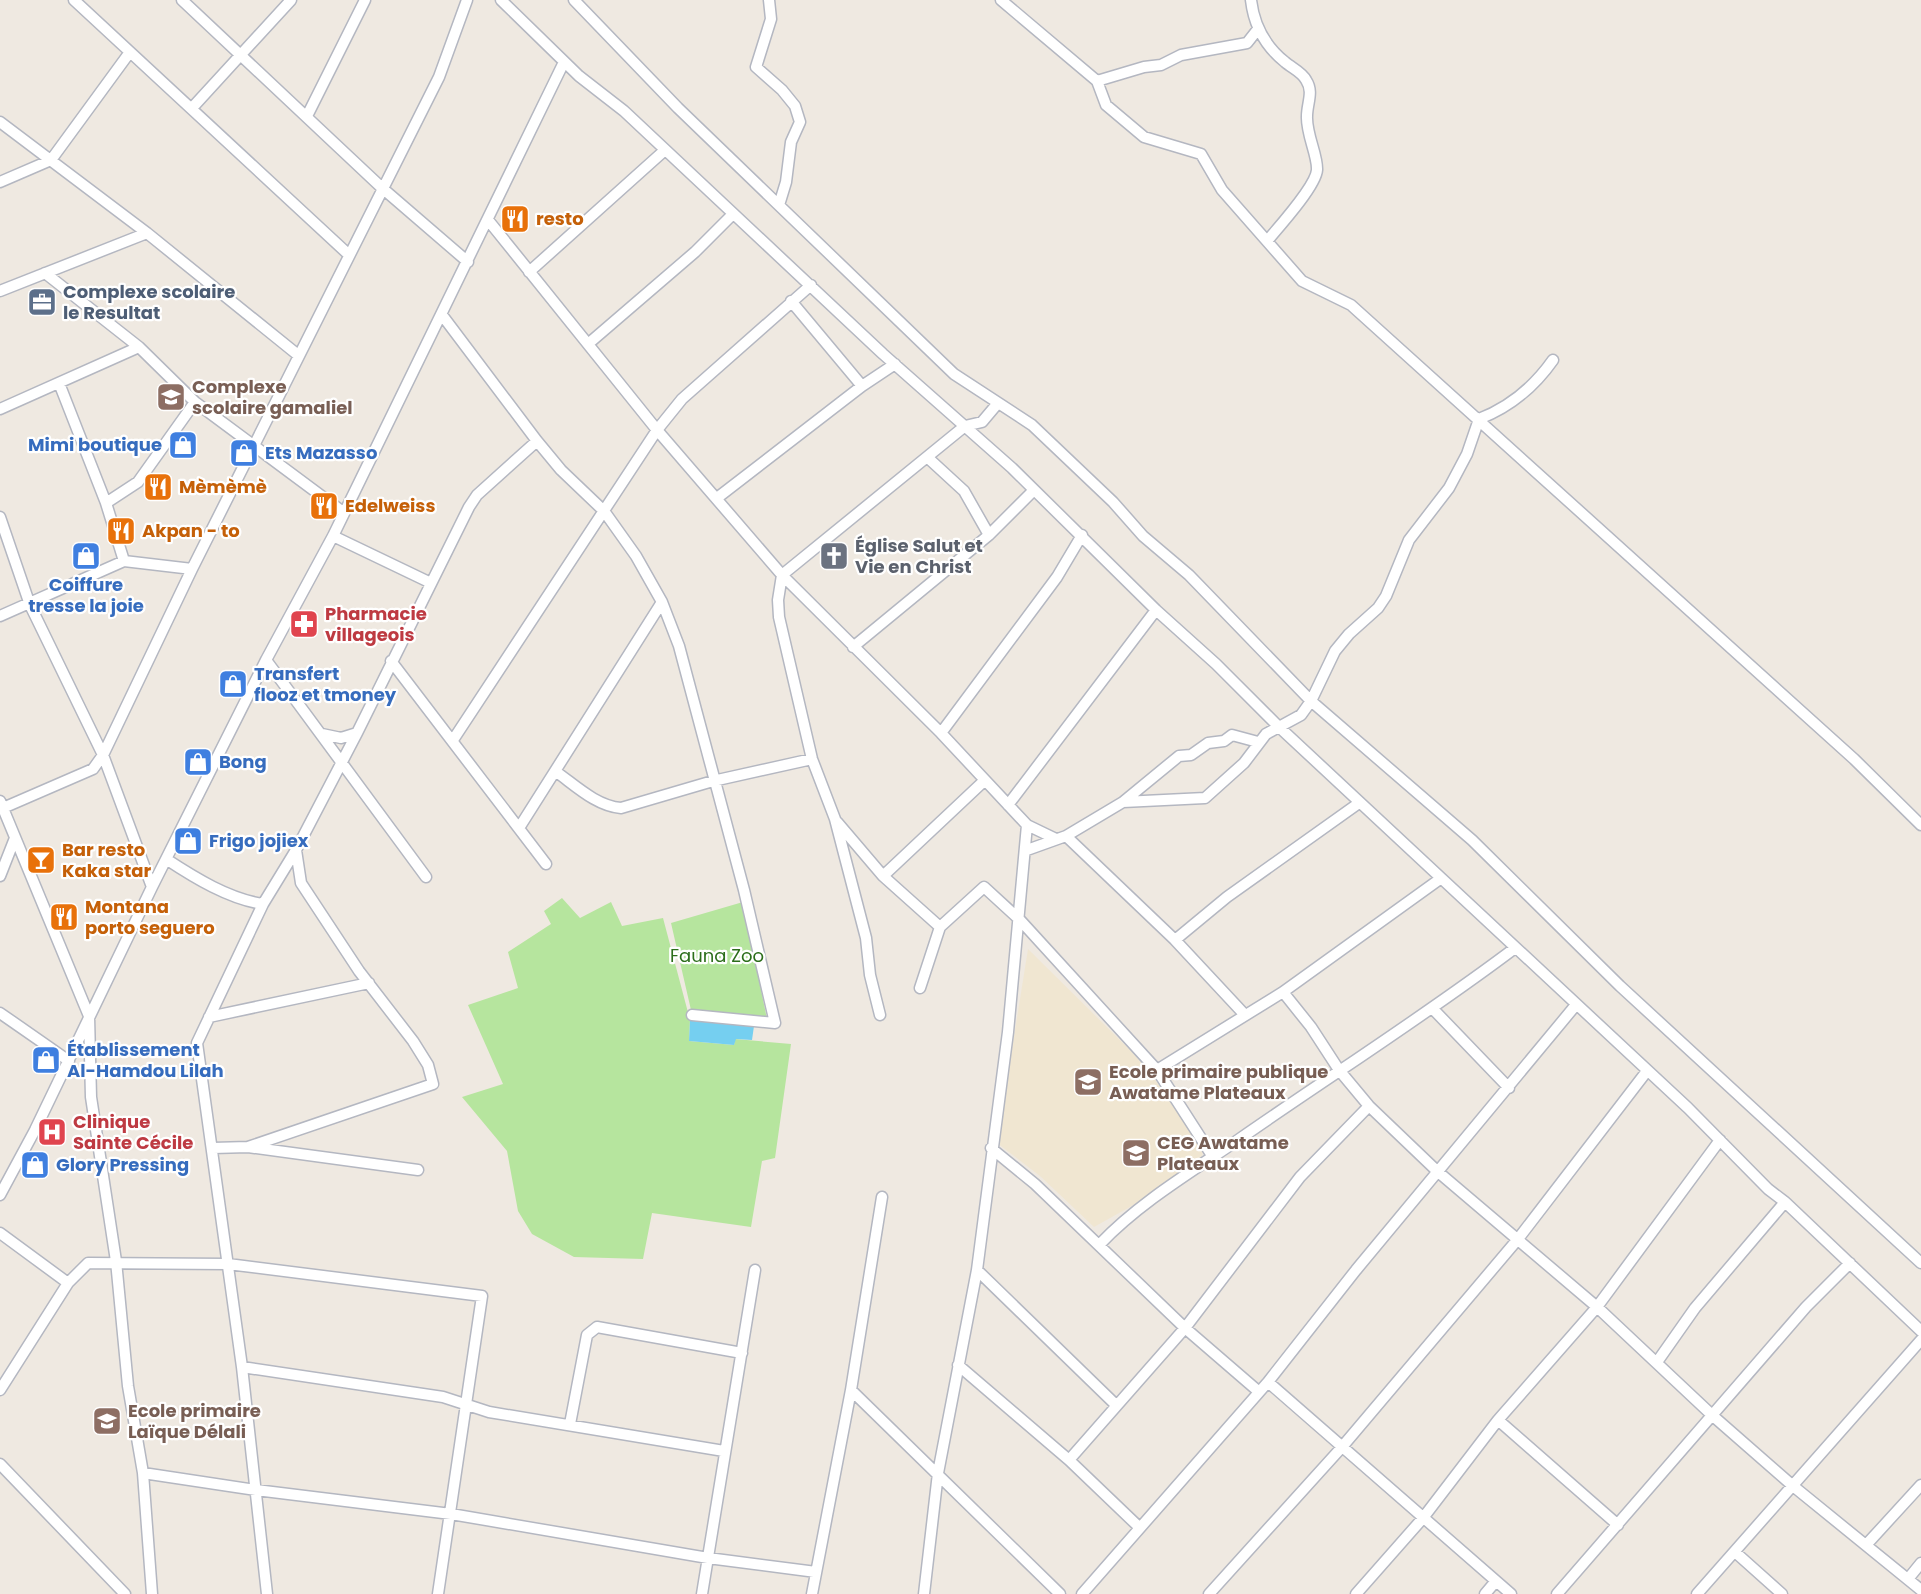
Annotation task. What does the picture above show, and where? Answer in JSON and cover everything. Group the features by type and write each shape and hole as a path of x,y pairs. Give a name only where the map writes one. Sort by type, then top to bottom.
{"street":[{"path":"74,0 348,254"},
{"path":"182,0 381,188 468,262"},
{"path":"192,108 291,0"},
{"path":"307,116 365,0"},
{"path":"152,1594 143,1473 128,1386 116,1261 91,1096 89,1016 2,805 93,769 103,755 192,568 381,188 439,77 466,0"},
{"path":"501,0 564,62 624,111 895,364 1012,468 1156,610 1216,663 1359,803 1720,1140 1767,1189 1785,1202 1921,1331"},
{"path":"574,0 678,108 954,374 1032,425 1113,502 1143,537 1189,575 1311,701 1456,825 1620,986 1921,1263"},
{"path":"769,0 771,19 756,67 782,90 795,106 800,122 791,142 786,182 779,205"},
{"path":"1001,0 1097,81 1106,105 1144,137 1201,154 1222,190 1302,281 1350,305 1854,759 1921,825"},
{"path":"1251,0 1258,29 1273,51 1306,78 1310,88 1307,114 1308,136 1317,170 1311,184 1267,241"},
{"path":"1097,81 1144,67 1161,65 1181,55 1246,43 1258,29"},
{"path":"0,182 51,160 130,52"},
{"path":"0,1195 69,1061 152,887 266,660 333,536 564,62"},
{"path":"0,122 147,232 298,355"},
{"path":"529,272 665,150"},
{"path":"588,344 696,252 733,214"},
{"path":"488,220 657,430 782,575 941,734 1027,825 1061,838 1175,940 1244,1014"},
{"path":"0,291 147,232"},
{"path":"45,273 139,347 195,402 343,512"},
{"path":"453,740 657,430 682,399 811,285"},
{"path":"792,301 862,386"},
{"path":"442,315 537,441 561,470 604,511 636,556 662,602 679,646 713,781 744,890 775,1023 692,1015"},
{"path":"0,409 139,347"},
{"path":"1123,802 1205,798 1244,763 1258,742 1278,726 1301,715 1311,701 1335,651 1349,634 1378,608 1386,596 1409,540 1449,488 1467,453 1479,419 1500,411 1530,388 1553,360"},
{"path":"717,498 862,386 895,364"},
{"path":"59,383 106,503 124,561"},
{"path":"106,503 138,482 195,402"},
{"path":"880,1015 870,975 866,938 835,819 812,759 779,617 778,600 782,575 965,426 982,422 998,403"},
{"path":"267,1594 242,1367 197,1043 263,904 296,850 477,495 537,441"},
{"path":"927,457 964,491 989,535"},
{"path":"853,647 989,535 1033,491"},
{"path":"0,517 30,605 103,755 152,887"},
{"path":"941,734 1057,577 1082,535"},
{"path":"333,536 431,583"},
{"path":"0,616 30,605 124,561 192,568"},
{"path":"519,828 662,602"},
{"path":"1008,805 1156,610"},
{"path":"266,660 426,877"},
{"path":"392,661 546,864"},
{"path":"322,734 341,738 357,733"},
{"path":"1027,849 1061,838 1123,802 1179,756 1191,755 1208,743 1224,741 1232,735 1258,742"},
{"path":"555,771 598,801 610,807 621,808 713,781 812,759"},
{"path":"883,876 984,781"},
{"path":"1175,940 1227,897 1359,803"},
{"path":"835,819 883,876 940,927"},
{"path":"924,1594 938,1473 977,1270 991,1148 1008,1032 1027,849 1027,825"},
{"path":"0,876 15,838"},
{"path":"248,1147 433,1084 428,1065 418,1049 369,983 301,883 296,850"},
{"path":"166,860 246,902 263,904"},
{"path":"1157,1070 1244,1014 1283,992 1440,879"},
{"path":"920,988 940,927 984,887 1020,920 1157,1070 1213,1157"},
{"path":"1100,1244 1119,1224 1339,1070 1433,1009 1515,948"},
{"path":"209,1017 369,983"},
{"path":"1283,992 1311,1027 1339,1070 1369,1106 1437,1171 1597,1307 1713,1416 1793,1486 1921,1590"},
{"path":"1082,1594 1268,1382 1437,1171 1509,1088 1575,1006"},
{"path":"1433,1009 1509,1088"},
{"path":"0,1013 69,1061"},
{"path":"1210,1594 1342,1447 1518,1239 1647,1071"},
{"path":"1070,1460 1185,1328 1293,1186 1369,1106"},
{"path":"1356,1594 1423,1518 1498,1420 1597,1307 1720,1140"},
{"path":"213,1148 248,1147 418,1170"},
{"path":"991,1148 1035,1184 1185,1328 1258,1392"},
{"path":"812,1594 851,1390 882,1197"},
{"path":"1658,1362 1695,1308 1785,1202"},
{"path":"0,1233 68,1283"},
{"path":"0,1390 68,1283 87,1263 116,1261 228,1264 482,1296 438,1594"},
{"path":"1557,1594 1806,1307 1850,1263"},
{"path":"702,1594 755,1270"},
{"path":"977,1270 1116,1405"},
{"path":"570,1424 587,1335 591,1329 597,1327 742,1353"},
{"path":"1697,1594 1893,1368 1921,1340"},
{"path":"958,1365 1070,1460 1139,1527"},
{"path":"242,1367 443,1397 489,1412 724,1451"},
{"path":"1268,1382 1511,1594"},
{"path":"851,1390 1060,1594"},
{"path":"1498,1420 1618,1525"},
{"path":"0,1464 125,1594"},
{"path":"143,1473 256,1491 451,1514 708,1558 816,1572"},
{"path":"1866,1545 1921,1485"},
{"path":"1735,1552 1782,1594"},
{"path":"1908,1579 1921,1563"},
{"path":"1485,1594 1496,1581"}],"shaded area":[{"path":"1028,949 1131,1051 1154,1078 1203,1150 1202,1156 1155,1193 1094,1227 1040,1176 997,1143"}],"green space":[{"path":"562,898 580,918 611,902 622,926 663,918 690,1020 689,1041 734,1045 735,1039 791,1044 775,1158 762,1161 751,1227 652,1213 643,1259 574,1257 532,1234 518,1211 507,1151 462,1097 503,1084 468,1005 518,988 508,952 551,924 544,911"},
{"name":"Fauna Zoo","path":"743,902 767,1019 691,1010 671,923"}],"water":[{"path":"690,1020 754,1026 752,1040 736,1039 734,1045 689,1041"}],"place":[{"name":"resto","path":"515,219"},
{"name":"Complexe scolaire le Resultat","path":"42,302"},
{"name":"Complexe scolaire gamaliel","path":"171,397"},
{"name":"Mimi boutique","path":"183,445"},
{"name":"Ets Mazasso","path":"244,453"},
{"name":"Mèmèmè","path":"158,487"},
{"name":"Edelweiss","path":"324,506"},
{"name":"Akpan - to","path":"121,531"},
{"name":"Coiffure tresse la joie","path":"86,556"},
{"name":"Église Salut et Vie en Christ","path":"834,556"},
{"name":"Pharmacie villageois","path":"304,624"},
{"name":"Transfert flooz et tmoney","path":"233,684"},
{"name":"Bong","path":"198,762"},
{"name":"Frigo jojiex","path":"188,841"},
{"name":"Bar resto Kaka star","path":"41,860"},
{"name":"Montana porto seguero","path":"64,917"},
{"name":"Établissement Al-Hamdou Lilah","path":"46,1060"},
{"name":"Ecole primaire publique Awatame Plateaux","path":"1088,1082"},
{"name":"Clinique Sainte Cécile","path":"52,1132"},
{"name":"CEG Awatame Plateaux","path":"1136,1153"},
{"name":"Glory Pressing","path":"35,1165"},
{"name":"Ecole primaire Laïque Délali","path":"107,1421"}]}
